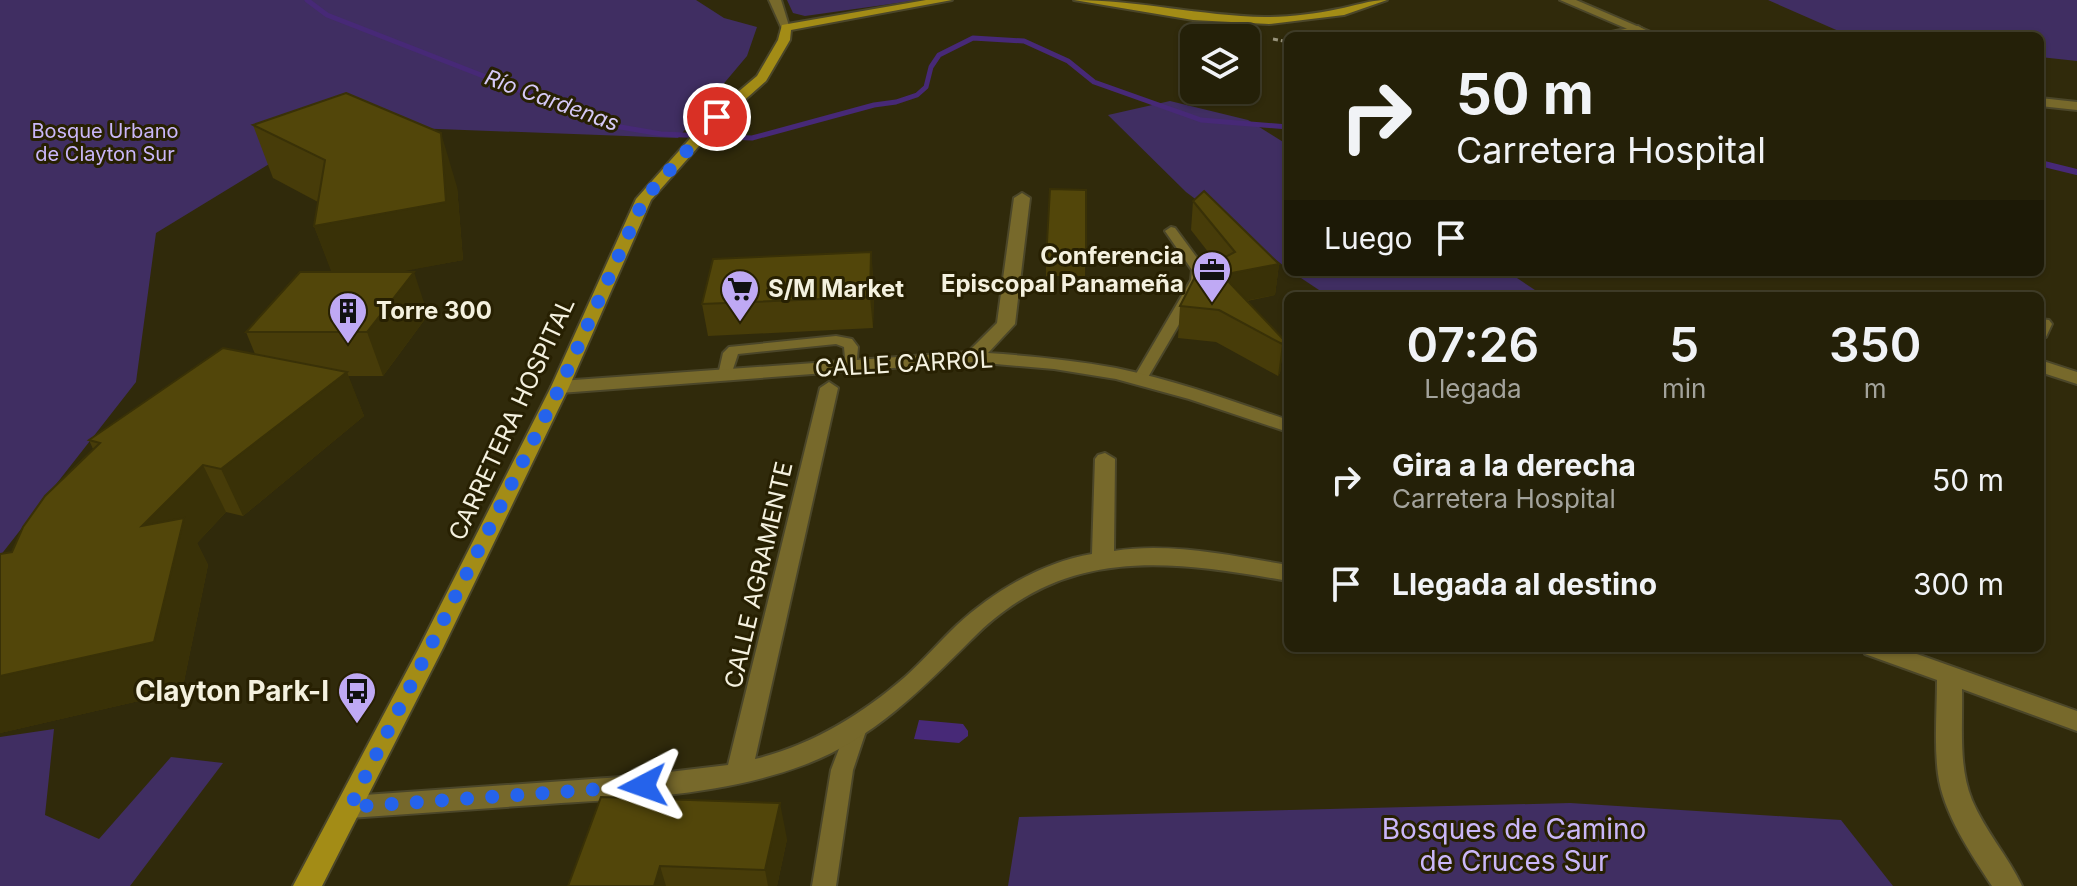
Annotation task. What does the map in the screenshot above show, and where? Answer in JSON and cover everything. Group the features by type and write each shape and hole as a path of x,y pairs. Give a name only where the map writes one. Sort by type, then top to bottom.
{"street":[{"path":"775,0 784,27"},
{"path":"784,27 803,29 829,21 946,0"},
{"path":"1080,0 1178,15 1275,22 1343,12 1381,0"},
{"path":"1566,0 1645,32"},
{"path":"784,27 798,19 829,21"},
{"name":"CARRETERA HOSPITAL","path":"307,886 350,807 560,387 636,214 667,170 717,117 762,78 784,27"},
{"path":"2044,102 2077,106"},
{"path":"973,357 1006,324 1022,198"},
{"name":"CALLE CARROL","path":"560,387 973,357 1054,363 1140,379 1284,425"},
{"path":"2044,367 2077,378"},
{"name":"CALLE AGRAMENTE","path":"739,773 829,388"},
{"path":"1103,558 1105,459"},
{"path":"350,807 672,784 739,773 792,759 829,744 887,706 973,624 1017,591 1103,558 1138,554 1182,556 1284,572"},
{"path":"1884,652 2077,721"},
{"path":"1949,677 1953,733 1951,775 1966,814 2008,886"}],"lane":[{"path":"1621,32 1638,29"},
{"path":"1140,379 1198,280 1199,270 1171,231"},
{"path":"725,375 730,353 734,350 836,340 847,342 851,347 851,366"},
{"path":"824,886 842,770 858,725"}],"green space":[{"name":"Bosque Urbano de Clayton Sur","path":"0,0 696,0 724,18 757,27 747,56 678,138 333,125 156,233 136,382 0,556"},
{"path":"787,0 919,0 805,16 793,13"},
{"path":"1768,0 2077,0 2077,61 2044,57 2044,32 1841,32"},
{"path":"1170,101 1248,120 1284,142 1284,266 1186,192 1108,115"},
{"path":"1298,276 1514,276 1538,292 1322,292"},
{"path":"54,729 45,815 99,839 171,757 223,763 130,886 0,886 0,737"},
{"name":"Bosques de Camino de Cruces Sur","path":"1570,803 1841,820 1893,886 1008,886 1019,817"}],"shaded area":[{"path":"919,720 963,724 968,736 959,743 914,739"}],"building":[{"path":"346,93 441,133 446,202 314,226 325,160 253,125"},
{"path":"1050,189 1086,190 1086,260 1046,260"},
{"path":"1204,191 1279,264 1222,275 1284,340 1282,344 1219,310 1180,306 1198,271 1235,252 1193,201"},
{"path":"871,252 870,297 702,304 713,259"},
{"path":"300,272 414,272 367,332 246,332"},
{"path":"223,348 347,372 221,469 203,465 142,526 184,518 154,642 0,676 0,554 12,552 23,527 45,496 100,443 89,440"},
{"path":"601,797 780,803 765,870 660,866 654,886 568,886"}],"waterway":[{"name":"Río Cardenas","path":"307,0 327,15 609,125 661,134 752,138 874,105 896,102 917,95 926,87 931,67 939,55 973,38 1024,41 1068,61 1094,82 1201,120 1284,127"},
{"name":"Río Cardenas","path":"2044,164 2077,172"}],"place":[{"name":"Conferencia Episcopal Panameña","path":"1212,304"},
{"name":"S/M Market","path":"740,323"},
{"name":"Torre 300","path":"348,345"},
{"name":"Clayton Park-I","path":"357,725"}],"route":[{"path":"643,786 350,807 560,387 636,214 667,170 717,117"}]}
